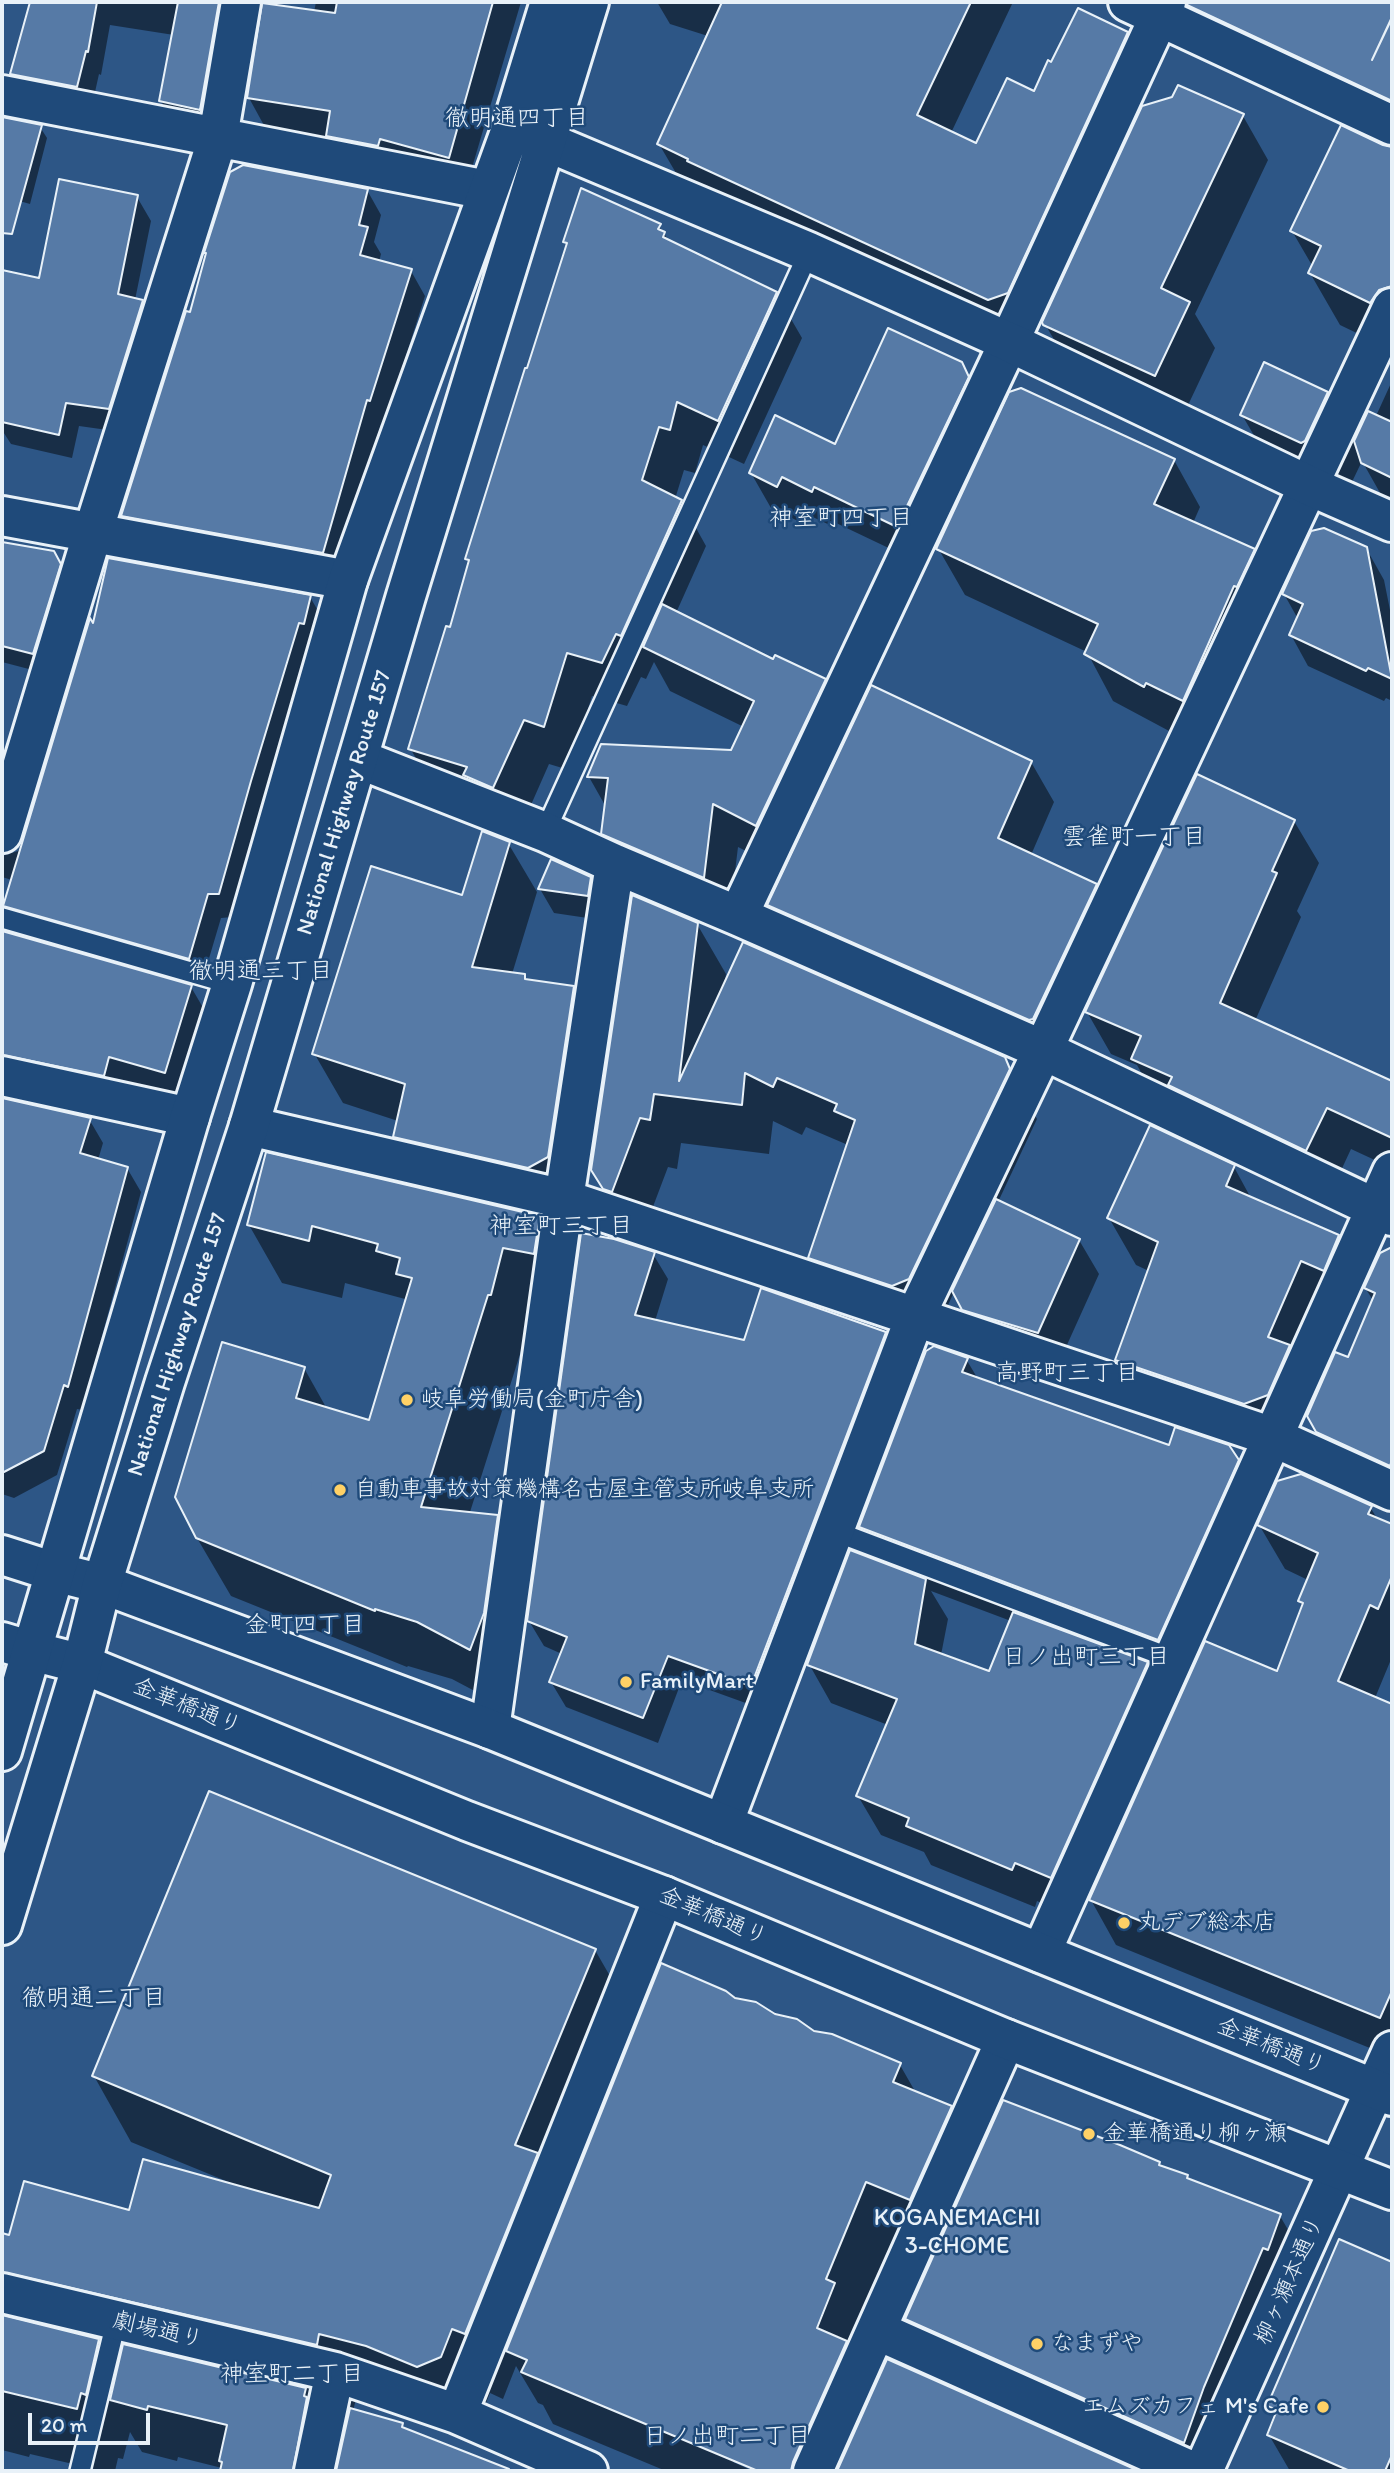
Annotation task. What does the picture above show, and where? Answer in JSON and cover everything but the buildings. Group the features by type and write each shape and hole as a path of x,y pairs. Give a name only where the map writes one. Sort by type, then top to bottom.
{"main road":[{"path":"2,833 93,532 218,137 241,2"},
{"name":"National Highway Route 157","path":"2,1925 82,1664 102,1584 249,1126 356,766 527,136 550,2"},
{"name":"National Highway Route 157","path":"2,1751 17,1647 55,1572 190,1116 232,984 348,580 487,190 527,136 589,2"},
{"path":"738,916 1009,342 1151,7 1392,125"},
{"path":"2,95 487,190"},
{"path":"527,136 809,252 1009,342 1310,486 1392,522"},
{"path":"723,1824 915,1317 1392,308"},
{"path":"2,516 348,580"},
{"path":"356,766 369,763 545,832 1043,1050 1384,1212"},
{"path":"490,1730 564,1199 615,864"},
{"path":"2,1076 190,1116"},
{"path":"249,1126 564,1199 1273,1437 1392,1491"},
{"path":"1041,1953 1273,1437 1384,1212 1392,1172"},
{"name":"金華橋通り","path":"2,1555 102,1584 490,1730 1383,2093"},
{"name":"金華橋通り","path":"17,1647 82,1664 467,1821 664,1896 1006,2039 1392,2190"},
{"path":"457,2414 664,1896"},
{"path":"813,2471 1006,2039"},
{"name":"柳ヶ瀬本通り","path":"1203,2471 1340,2169 1383,2093 1392,2051"},
{"name":"劇場通り","path":"2,2294 335,2372 457,2414 588,2471"},
{"path":"876,2330 1192,2471"},
{"path":"314,2471 335,2372"}],"lane":[{"path":"545,832 809,252"},
{"path":"2,918 232,984"},
{"path":"834,1531 1173,1659"},
{"path":"80,2471 116,2322"}],"place":[{"name":"岐阜労働局(金町庁舎)","path":"407,1400"},
{"name":"自動車事故対策機構名古屋主管支所岐阜支所","path":"340,1490"},
{"name":"FamilyMart","path":"626,1682"},
{"name":"丸デブ総本店","path":"1124,1923"},
{"name":"金華橋通り柳ヶ瀬","path":"1089,2134"},
{"name":"なまずや","path":"1037,2344"},
{"name":"エムズカフェ M's Cafe","path":"1323,2407"}],"district":[{"name":"徹明通四丁目","path":"517,119"},
{"name":"神室町四丁目","path":"841,519"},
{"name":"雲雀町一丁目","path":"1134,838"},
{"name":"徹明通三丁目","path":"261,972"},
{"name":"神室町三丁目","path":"561,1227"},
{"name":"高野町三丁目","path":"1067,1374"},
{"name":"金町四丁目","path":"305,1626"},
{"name":"日ノ出町三丁目","path":"1086,1658"},
{"name":"徹明通二丁目","path":"94,1999"},
{"name":"KOGANEMACHI 3-CHOME","path":"957,2233"},
{"name":"神室町二丁目","path":"292,2375"},
{"name":"日ノ出町二丁目","path":"727,2437"}]}
